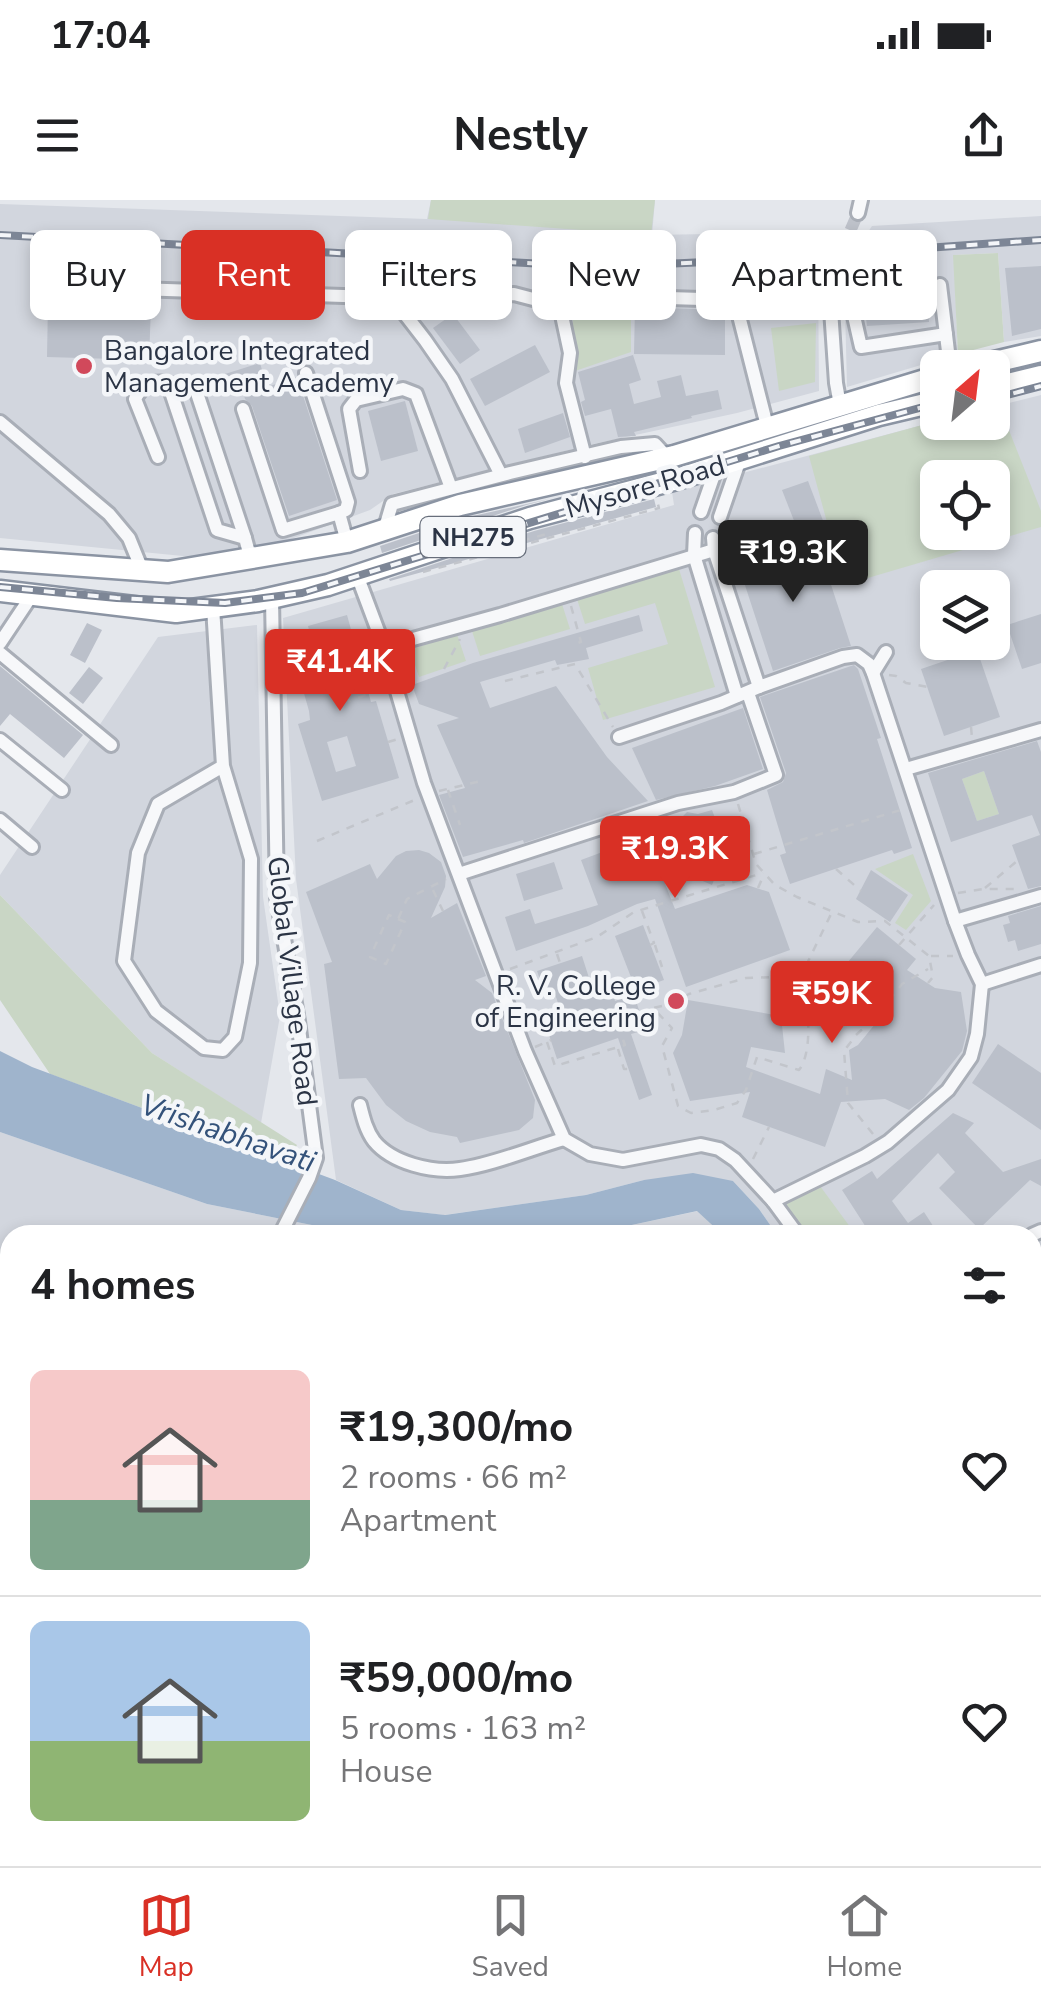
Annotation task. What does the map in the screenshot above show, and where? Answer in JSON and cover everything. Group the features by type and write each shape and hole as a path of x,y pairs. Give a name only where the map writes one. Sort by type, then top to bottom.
{"highway":[{"path":"1010,358 1041,351"},
{"path":"1010,384 1041,376"},
{"name":"Mysore Road","path":"0,560 168,572 347,542 460,504 667,457 920,382"},
{"name":"Mysore Road","path":"0,592 176,612 272,598 357,576 530,518 920,405"}],"street":[{"path":"940,285 948,350"},
{"path":"161,290 373,297 401,309 452,378 501,475"},
{"path":"512,294 560,306 570,353 566,383 585,457"},
{"path":"676,298 736,300 767,426"},
{"path":"832,320 840,406"},
{"path":"855,320 861,347 946,334"},
{"path":"283,530 346,510 348,502 306,373"},
{"path":"158,457 135,399 142,386 154,381 168,383 217,530 246,538"},
{"path":"194,384 251,560"},
{"path":"360,471 349,409 356,400 403,389 416,394 451,488"},
{"path":"244,409 291,552"},
{"path":"0,422 110,514 128,538 142,570"},
{"path":"384,530 392,504 501,475 621,447 655,444 667,457"},
{"path":"720,516 740,460"},
{"path":"701,512 718,466"},
{"path":"339,512 347,542"},
{"path":"459,874 678,803 734,792 776,775 694,555 695,533"},
{"path":"384,647 694,555 713,544 748,692"},
{"path":"357,576 384,647 429,794 524,1051 564,1139 590,1154 623,1160 710,1146 728,1154 791,1225"},
{"path":"0,643 32,595"},
{"name":"Global Village Road","path":"272,598 277,897 316,1158 285,1225"},
{"path":"214,607 222,766 251,859 250,962 235,1037 223,1050 204,1048 156,1012 124,961 138,853 158,804 222,766"},
{"path":"873,672 886,652"},
{"path":"0,653 111,745"},
{"path":"619,737 857,654 873,672 906,769 910,807 982,984 976,1046 948,1090 888,1142 773,1201"},
{"path":"906,769 1041,730"},
{"path":"0,740 62,790"},
{"path":"0,820 32,847"},
{"path":"955,921 1041,896"},
{"path":"982,984 1041,965"},
{"path":"360,1105 368,1130 386,1152 440,1171 462,1169 564,1139"}],"path":[{"path":"418,574 659,508 653,485"},
{"path":"713,544 792,532"},
{"path":"494,553 493,550 550,533"},
{"path":"568,594 581,642 574,644"},
{"path":"444,668 467,624"},
{"path":"505,680 575,664 619,737"},
{"path":"873,672 928,688"},
{"path":"347,695 349,701 395,683"},
{"path":"388,742 401,738"},
{"path":"317,840 429,794 482,783"},
{"path":"448,790 460,825"},
{"path":"739,805 756,864 775,884 858,922 886,922 929,956 968,956"},
{"path":"754,854 910,807"},
{"path":"732,830 745,826"},
{"path":"828,832 830,838"},
{"path":"984,889 1018,861"},
{"path":"836,869 861,891"},
{"path":"758,888 764,872"},
{"path":"496,974 597,937 634,912 764,872"},
{"path":"398,919 407,899 444,882 444,887"},
{"path":"431,888 443,911"},
{"path":"899,945 946,894 1018,888 1024,895"},
{"path":"642,910 662,967"},
{"path":"653,1008 672,1028 662,1046 678,1106 692,1113 737,1103 746,1090 757,1057 800,1070 806,1061 807,997 800,976 832,912"},
{"path":"389,915 398,919 405,922 386,964 370,957 389,915"},
{"path":"556,952 560,963"},
{"path":"928,983 933,977 929,956"},
{"path":"888,1142 870,1133 848,1104 844,1051 902,984 931,968"},
{"path":"640,1013 746,978 800,976"},
{"path":"551,1040 546,1042 555,1066 625,1045 622,1037"},
{"path":"617,1047 624,1069 629,1069"},
{"path":"746,1174 769,1127"}],"shaded area":[{"path":"431,200 655,200 652,230 532,230 532,320 676,320 676,235 696,234 696,320 818,320 819,391 393,494 370,510 283,542 193,557 0,538 0,204 427,219"},
{"path":"1041,216 1041,336 1004,342 998,253 954,255 958,350 920,350 920,365 847,387 845,320 937,320 937,230 869,230 872,226"},
{"name":"R. V. College of Engineering","path":"1041,395 1041,1225 770,1225 733,1181 644,1180 586,1195 444,1215 401,1210 336,1180 296,879 283,618 674,505 672,492 920,426 920,440 1010,440 1010,403"},
{"path":"257,625 263,897 280,1016 261,1123 152,1053 0,895 0,875 158,637"},
{"path":"0,1132 207,1204 312,1225 0,1225"},
{"path":"698,1211 713,1225 632,1225"}],"green space":[{"path":"431,200 655,200 652,230 581,230 428,219"},
{"path":"998,253 1004,342 958,350 953,255"},
{"path":"573,320 631,320 631,352 575,371"},
{"path":"816,323 815,382 779,391 771,328"},
{"path":"920,426 920,440 1010,440 1010,433 1041,511 1041,527 1010,536 1010,460 920,460 920,550 963,550 844,585 809,456"},
{"path":"679,569 715,687 603,720 588,668 668,644 655,603 585,624 577,599"},
{"path":"562,604 570,629 480,656 472,631"},
{"path":"457,634 466,661 419,677 410,650"},
{"path":"984,771 999,814 977,821 962,779"},
{"path":"913,854 931,901 906,930 895,923 913,895 875,869"},
{"path":"0,895 152,1053 297,1145 288,1162 50,1074 0,1000"},
{"path":"820,1186 849,1225 798,1225 786,1209 788,1197"}],"water":[{"name":"Vrishabhavati","path":"0,1051 32,1067 335,1180 401,1210 445,1215 586,1195 644,1180 693,1173 733,1181 770,1225 712,1225 697,1211 632,1225 312,1225 207,1204 0,1132"}],"building":[{"path":"1041,266 1041,329 1012,336 1005,268"},
{"path":"676,308 696,309 696,320 725,320 725,355 634,354 635,320 676,320"},
{"path":"48,320 150,320 149,360 47,357"},
{"path":"444,320 458,320 480,350 460,364 433,328"},
{"path":"866,320 929,322 867,326"},
{"path":"535,345 550,372 485,406 470,379"},
{"path":"633,355 641,380 629,384 634,404 661,397 657,381 681,375 686,396 718,390 722,409 634,432 636,436 618,437 611,409 585,416 578,372"},
{"path":"260,363 267,387 297,377 337,500 289,516 252,406 242,389 231,392 225,374"},
{"path":"405,401 418,451 381,461 368,411"},
{"path":"563,413 570,437 525,453 518,429"},
{"path":"808,481 825,526 800,536 782,490"},
{"path":"549,499 382,553 380,546 464,518"},
{"path":"654,499 656,507 389,579 534,531"},
{"path":"795,543 800,557 820,551 851,646 773,671 738,555"},
{"path":"1041,614 1041,663 1022,669 1010,624"},
{"path":"347,615 371,702 376,701 399,778 322,801 298,724 310,720 290,644 311,638 308,626","holes":["347,736 356,766 336,772 327,742"]},
{"path":"639,615 643,631 586,648 589,659 557,665 555,660 480,682 490,708 556,686 607,757 648,801 524,843 523,840 463,857 439,795 465,788 437,725 459,718 419,704 412,685 473,663"},
{"path":"87,623 102,630 85,663 70,655"},
{"path":"948,660 980,660 1000,717 944,736 921,669"},
{"path":"854,665 881,738 877,739 912,848 894,854 892,850 790,884 780,855 786,853 767,790 783,782 786,773 760,697"},
{"path":"0,666 83,735 64,758 10,714 0,726"},
{"path":"89,667 103,678 83,704 69,693"},
{"path":"743,708 763,769 656,800 632,748"},
{"path":"1037,741 1041,752 1041,886 1028,889 1012,845 1040,835 1032,815 951,842 928,773","holes":["984,771 999,814 977,821 962,779"]},
{"path":"712,810 718,826 729,822 735,837 724,842 727,849 712,885 656,861 675,909 747,885 769,892 790,950 686,987 655,899 516,951 505,917 530,909 535,924 598,905 581,860 664,829 687,812"},
{"path":"419,850 441,862 446,876 431,918 457,903 486,976 475,980 492,993 535,1100 533,1118 519,1130 460,1143 457,1137 430,1132 406,1121 386,1105 366,1078 339,1079 324,964 332,962 306,892 370,864 377,879 396,856"},
{"path":"554,862 563,889 524,901 516,874"},
{"path":"871,870 908,895 890,922 856,899"},
{"path":"1041,906 1041,944 1018,951 1015,940 1008,942 1003,925 1010,923 1008,916"},
{"path":"643,925 664,980 636,990 615,936"},
{"path":"877,927 916,959 907,970 935,988 961,992 967,1031 962,1051 924,1098 909,1110 885,1099 841,1102 825,1147 742,1117 750,1092 690,1101 673,1053 682,1035 688,1000 781,1016 785,1053 751,1047 746,1067 820,1094 826,1069 852,1080 849,1050 875,1024 828,986"},
{"path":"582,956 591,984 608,978 615,1001 634,994 645,1030 631,1034 652,1095 639,1100 618,1038 557,1059 545,1023 563,1018 555,994 546,997 537,971"},
{"path":"998,1044 1041,1073 1041,1130 972,1083"},
{"path":"953,1113 974,1123 965,1133 1003,1172 1041,1159 1041,1186 1030,1180 983,1225 975,1225 939,1188 955,1172 938,1153 892,1201 908,1223 924,1212 932,1225 865,1225 842,1190 872,1171 877,1179"}],"tunnel":[{"path":"851,230 858,213"}],"railway":[{"path":"0,235 600,267 1041,240"},
{"path":"1010,394 1041,386"},
{"path":"0,587 225,603 302,593 779,446 920,408"}],"place":[{"name":"Bangalore Integrated Management Academy","path":"84,366"},
{"name":"R. V. College of Engineering","path":"676,1001"}]}
